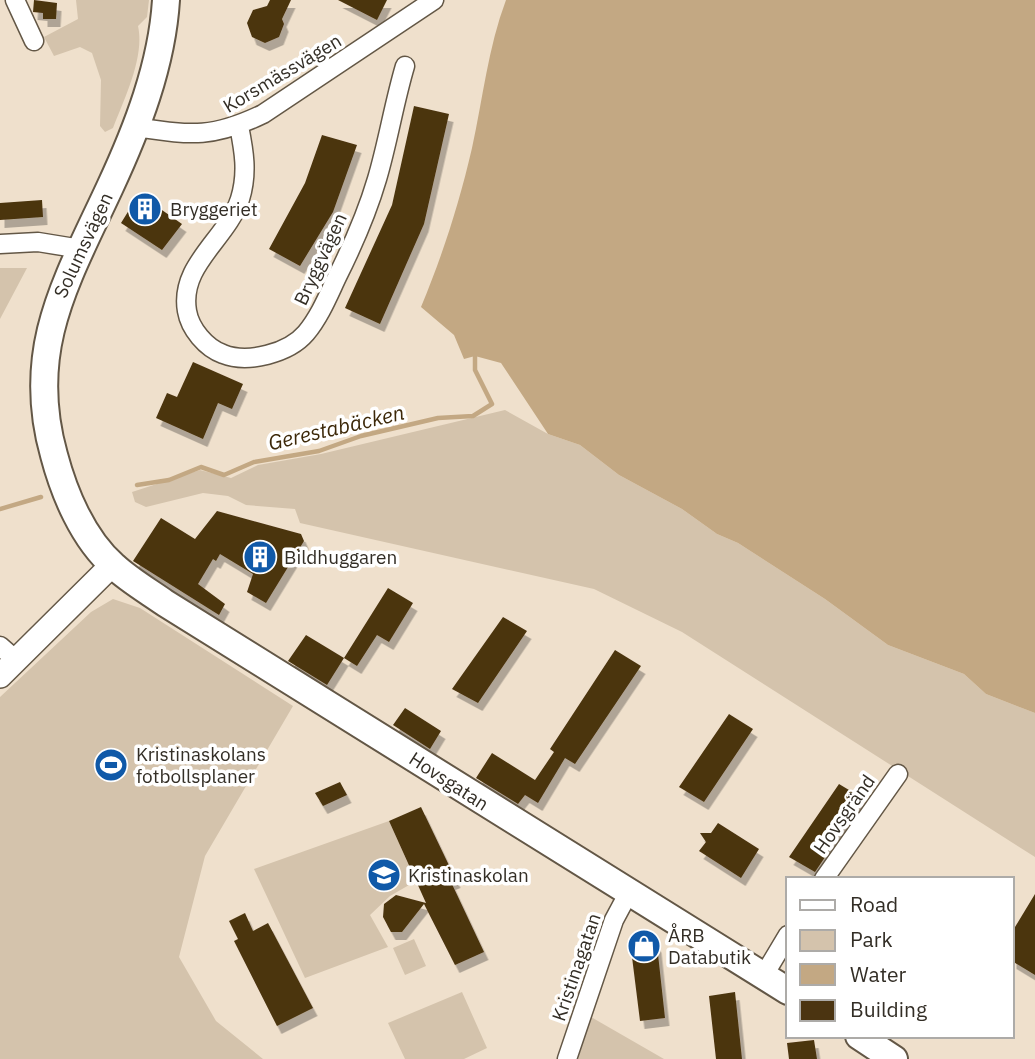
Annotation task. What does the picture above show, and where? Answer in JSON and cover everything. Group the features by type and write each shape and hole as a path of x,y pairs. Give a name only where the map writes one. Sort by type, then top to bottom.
{"main road":[{"name":"Solumsvägen","path":"112,565 67,496 49,438 43,372 55,307 135,127 157,60 166,0"},
{"name":"Hovsgatan","path":"112,565 231,645 786,990"},
{"path":"862,1038 894,1059"}],"street":[{"path":"15,0 34,41"},
{"name":"Korsmässvägen","path":"135,127 205,135 239,126 274,106 434,0"},
{"name":"Bryggvägen","path":"239,126 246,164 240,197 230,218 194,270 186,304 196,332 209,345 222,354 253,357 286,348 305,335 321,311 355,240 378,177 405,66"},
{"path":"0,244 38,242 81,248"},
{"path":"5,661 112,565"},
{"name":"Hovsgränd","path":"825,877 898,774"},
{"name":"Kristinagatan","path":"567,1059 614,920 629,891"},
{"path":"764,975 786,938"}],"green space":[{"path":"76,0 149,0 147,17 138,26 139,51 132,78 113,128 105,132 100,126 101,80 92,53 80,47 54,56 44,37 78,19"},
{"path":"0,268 27,268 0,319"},
{"path":"505,410 548,434 580,445 619,475 682,509 717,534 738,543 825,599 888,645 964,674 986,694 1035,713 1035,857 682,632 594,589 300,523 295,509 246,505 228,496 203,493 146,507 135,502 132,492 200,470 231,478 258,465 321,454"},
{"path":"113,599 140,608 293,706 205,856 179,957 216,1021 263,1059 0,1059 0,697 91,612"},
{"path":"389,821 416,881 390,896 370,915 388,947 305,978 254,869"},
{"path":"414,939 426,966 405,975 393,948"},
{"path":"462,992 487,1048 464,1059 405,1059 388,1023"},
{"path":"591,1017 664,1059 578,1059"}],"water":[{"path":"506,0 1035,0 1035,713 986,694 964,674 888,645 825,599 738,543 717,534 682,509 619,475 580,445 548,434 501,363 475,356 464,359 454,335 421,307 462,189 490,55"}],"building":[{"path":"34,0 57,3 56,19 43,19 43,13 33,12"},
{"path":"270,0 291,0 282,19 284,24 279,37 265,43 252,37 247,23 253,10 267,6"},
{"path":"338,0 387,0 377,20"},
{"path":"414,106 449,114 424,224 380,324 345,308 392,205"},
{"path":"322,135 357,145 333,212 300,266 269,249 305,183"},
{"name":"Bryggeriet","path":"139,194 182,224 162,250 121,223"},
{"path":"42,200 43,217 0,220 0,203"},
{"path":"193,362 243,384 232,409 218,403 203,439 156,418 167,393 177,397"},
{"name":"Bildhuggaren","path":"217,511 301,534 304,541 266,603 247,592 253,574 220,554 216,561 213,559 198,584 225,604 219,615 133,561 161,518 195,539"},
{"path":"388,588 413,603 389,642 377,635 357,666 344,658"},
{"path":"503,617 527,631 478,703 452,689"},
{"path":"306,635 344,658 327,685 288,661"},
{"path":"615,650 641,666 575,764 565,758 538,803 525,795 518,804 476,778 492,753 535,780 554,752 550,749"},
{"path":"405,708 441,731 430,749 393,725"},
{"path":"729,714 753,729 704,802 679,787"},
{"path":"340,782 347,795 323,806 315,793"},
{"path":"839,784 864,799 815,872 789,857"},
{"path":"421,807 456,880 451,882 484,952 455,965 424,904 402,932 391,932 383,917 384,904 396,895 426,903 389,821"},
{"path":"718,823 759,849 741,878 699,851 706,842 700,833 711,833"},
{"path":"1035,894 1035,975 1014,962 1014,929"},
{"path":"245,913 253,931 268,923 313,1008 277,1026 234,941 238,939 229,921"},
{"path":"653,938 657,945 665,1018 640,1021 631,949 627,942"},
{"path":"735,992 742,1059 716,1059 709,996"},
{"path":"814,1040 817,1059 789,1059 787,1043"}],"waterway":[{"name":"Gerestabäcken","path":"137,485 169,480 201,467 224,475 254,462 319,451 361,436 438,418 473,416 492,404 475,370 475,355"},
{"path":"0,509 41,497"}],"place":[{"name":"Bryggeriet","path":"145,209"},
{"name":"Bildhuggaren","path":"260,557"},
{"name":"Kristinaskolans fotbollsplaner","path":"111,765"},
{"name":"Kristinaskolan","path":"384,875"},
{"name":"ÅRB Databutik","path":"644,946"}]}
